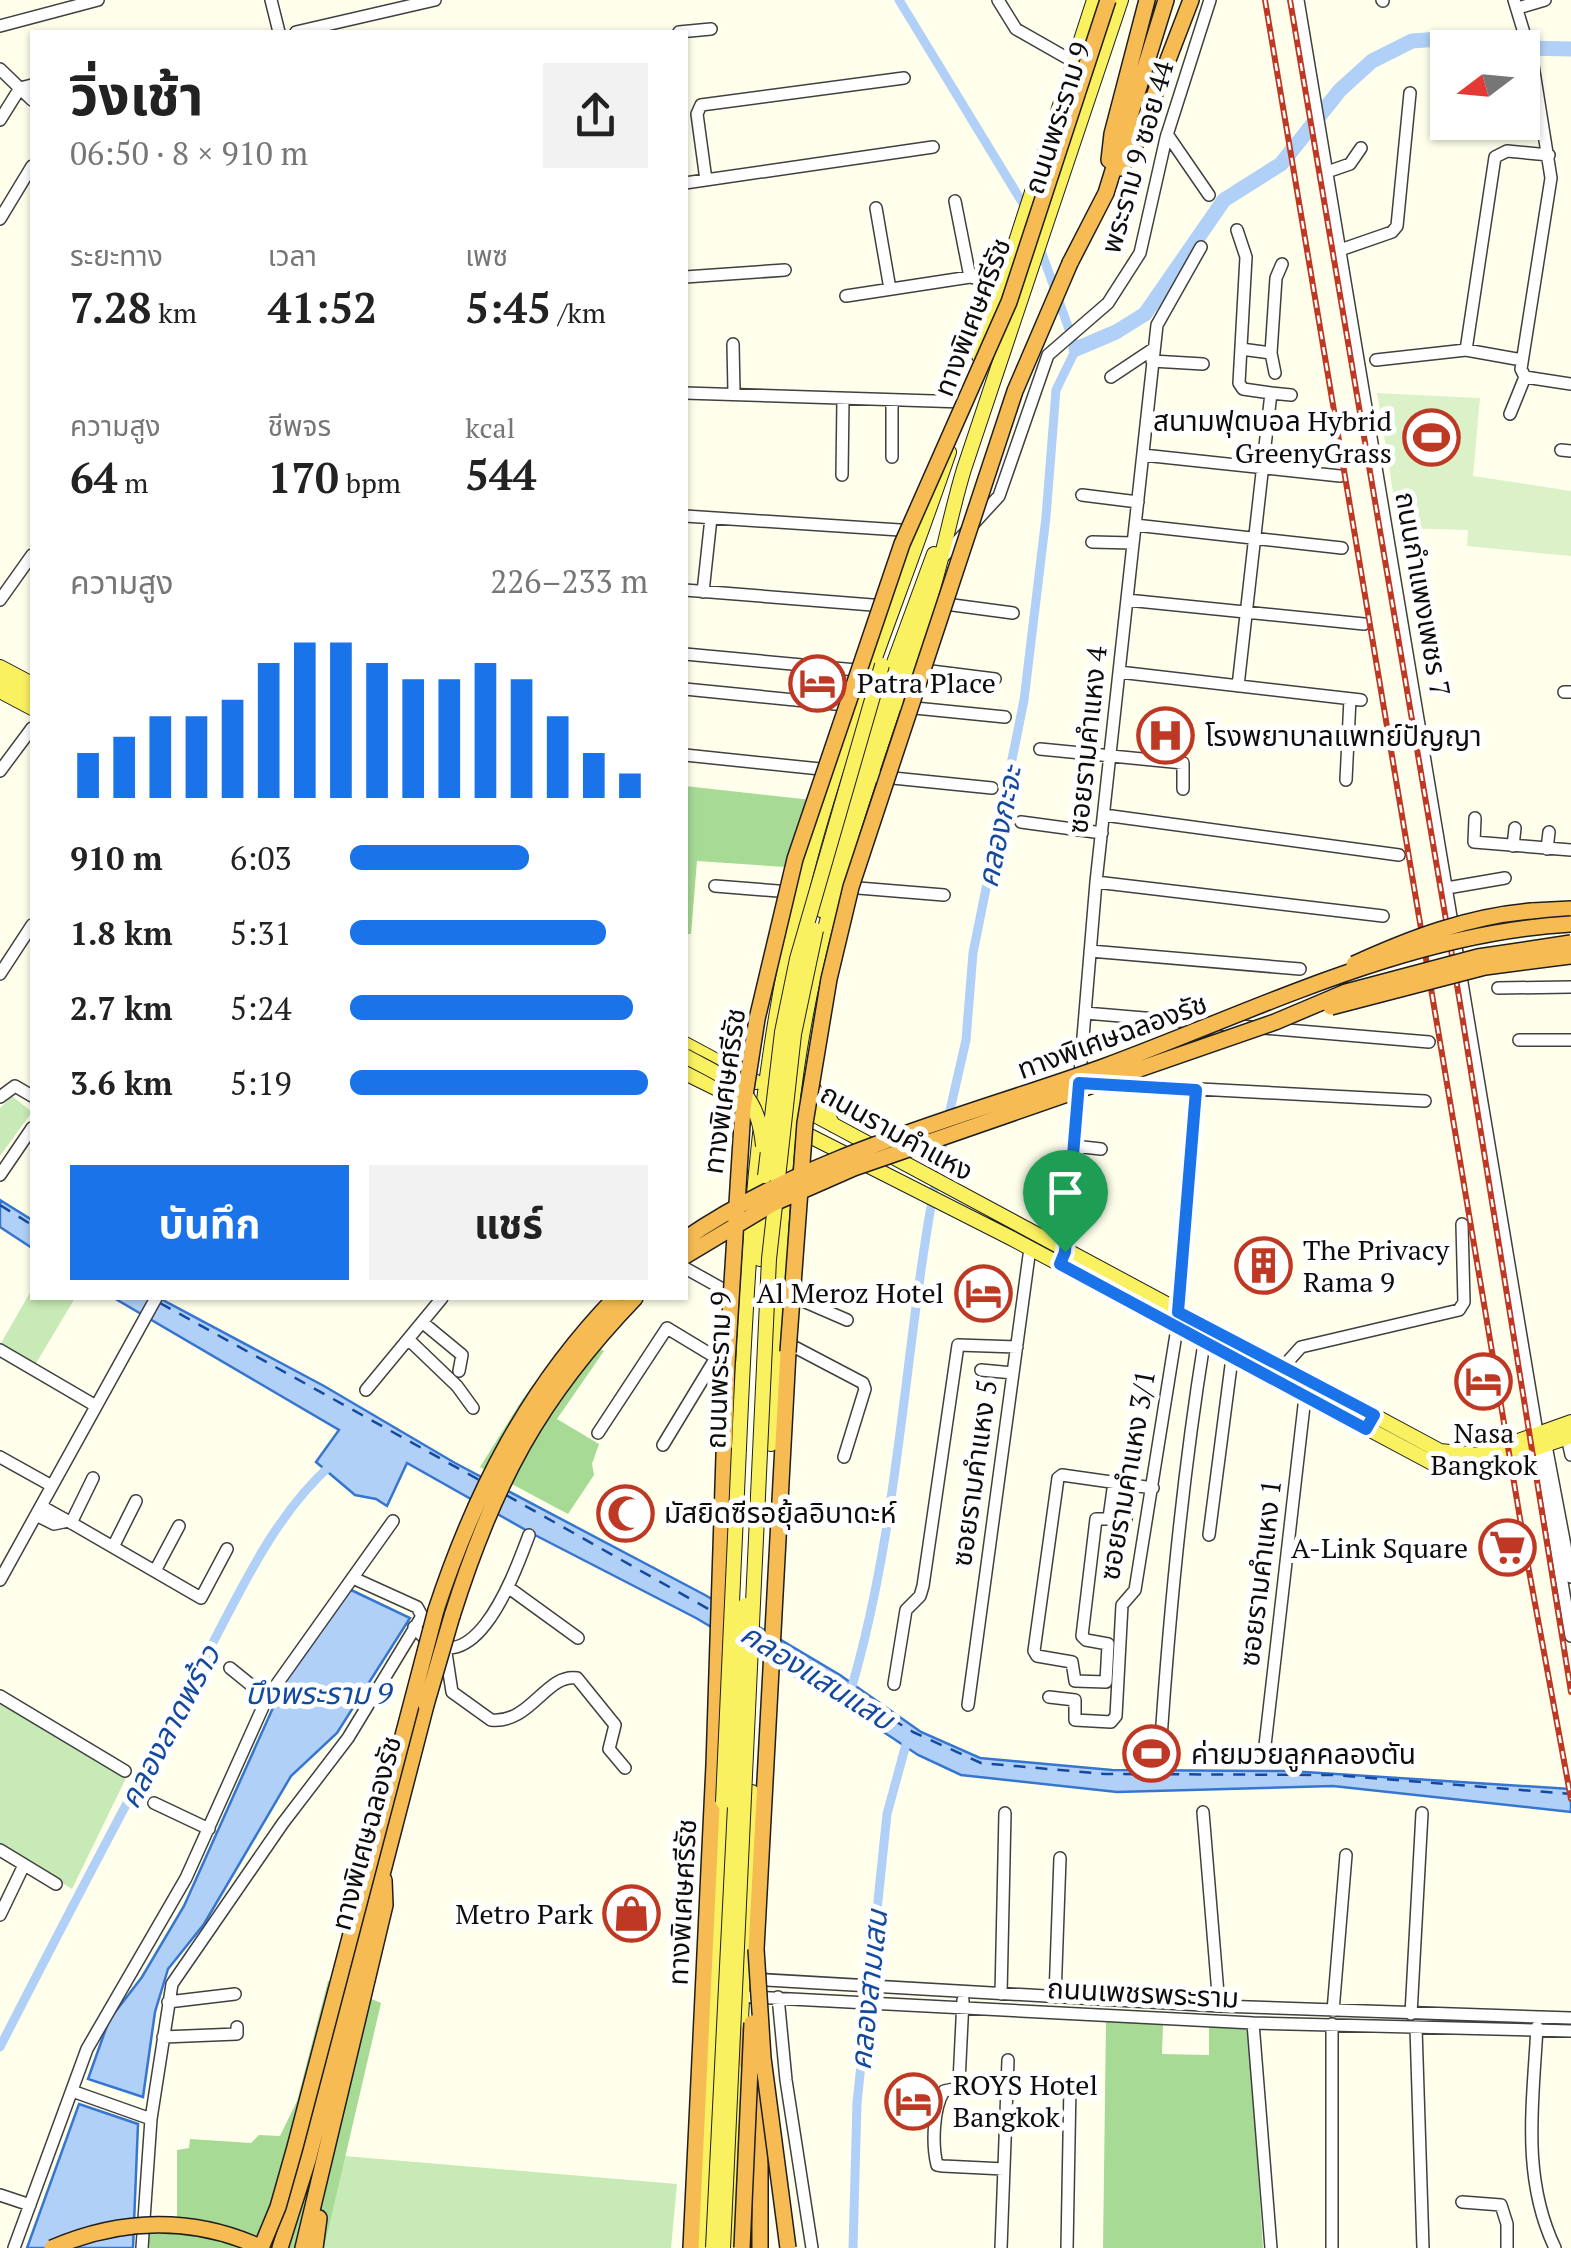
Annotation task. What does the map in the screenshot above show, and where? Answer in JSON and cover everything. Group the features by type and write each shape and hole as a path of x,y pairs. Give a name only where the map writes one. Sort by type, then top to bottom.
{"highway":[{"name":"ทางพิเศษศรีรัช","path":"691,2248 714,1765 730,1275 743,1108 757,1020 795,858 884,592 1009,302 1108,0"},
{"path":"1106,194 1112,134 1147,0"},
{"path":"1106,194 1166,0"},
{"path":"742,2248 796,1221 805,1123 826,995 868,830 1015,391 1070,263 1136,143 1191,0"},
{"path":"1295,990 1406,941 1474,919 1571,909"},
{"name":"ทางพิเศษฉลองรัช","path":"688,1238 771,1189 848,1157 1200,1032 1295,990 1475,935 1571,924"},
{"name":"ทางพิเศษฉลองรัช","path":"688,1254 772,1204 854,1168 1276,1022 1346,992 1478,957 1571,943"},
{"path":"1276,1022 1485,966 1571,956"},
{"name":"ทางพิเศษฉลองรัช","path":"262,2248 278,2208 436,1610 462,1531 525,1408 580,1334 613,1300"},
{"name":"ทางพิเศษฉลองรัช","path":"280,2248 308,2160 384,1861 452,1616 490,1508 538,1414 590,1345 632,1300"},
{"path":"303,2248 385,1906 384,1861"},
{"path":"756,1948 763,2058 788,2248"},
{"path":"741,2034 760,2151 760,2248"},
{"path":"315,2248 328,2150"},
{"path":"52,2248 96,2232 152,2223 200,2227 262,2248"}],"main road":[{"name":"ถนนพระราม 9","path":"727,2248 776,1337 788,1158 802,1038 826,924 894,706 888,668 893,607 924,525 1094,0"},
{"name":"ถนนพระราม 9","path":"713,2248 761,1111 774,1027 801,892 859,706 929,602 943,536 1121,0"},
{"path":"1072,69 1094,86"},
{"name":"ถนนพระราม 9","path":"727,2248 775,1182 794,1034 808,961 924,525"},
{"name":"ถนนพระราม 9","path":"701,2248 746,1302 759,1173 797,958 888,668 924,572 943,536"},
{"path":"0,667 30,683"},
{"path":"0,680 30,697"},
{"path":"0,691 30,707"},
{"path":"794,924 813,932 826,924"},
{"path":"727,1067 755,1053 774,1027"},
{"path":"802,1038 810,1084 833,1126"},
{"name":"ถนนรามคำแหง","path":"688,1046 833,1126 902,1173 958,1204 1178,1320 1283,1367 1370,1422"},
{"path":"688,1058 748,1095 761,1125 759,1173"},
{"name":"ถนนรามคำแหง","path":"688,1074 826,1144 902,1173"},
{"path":"714,1088 734,1106 759,1173"},
{"path":"788,1158 807,1145 826,1144"},
{"name":"ถนนรามคำแหง","path":"958,1204 1030,1248 1062,1258"},
{"name":"ถนนรามคำแหง","path":"1178,1320 1204,1344 1305,1397 1456,1456 1543,1442 1570,1432"},
{"path":"720,1850 713,1812 720,1680 724,1671 746,1666 756,1670 763,1684 758,1811 749,1853"},
{"path":"742,2004 772,1997"}],"street":[{"path":"0,26 98,0"},
{"path":"270,0 278,30"},
{"path":"305,30 435,0"},
{"path":"998,0 1016,29 1072,69"},
{"name":"พระราม 9 ซอย 44","path":"938,563 994,505 1043,363 1056,346 1108,303 1140,254 1167,134 1210,0"},
{"name":"ถนนกำแพงเพชร 7","path":"1298,0 1543,1442 1571,1636"},
{"path":"1526,378 1522,360 1550,191 1549,155 1531,52 1516,4 1545,0"},
{"path":"688,31 712,29"},
{"path":"0,70 26,86 0,120"},
{"path":"706,180 697,114 701,105 904,78"},
{"path":"1340,250 1392,232 1396,226 1410,93"},
{"path":"1167,134 1209,195"},
{"path":"688,183 933,147"},
{"path":"1327,172 1350,164 1361,148"},
{"path":"1466,350 1496,157 1507,151 1549,155"},
{"path":"0,219 30,169"},
{"path":"956,201 970,278"},
{"path":"876,208 890,290"},
{"path":"1237,230 1246,257 1238,288 1240,387 1291,394"},
{"name":"ซอยรามคำแหง 4","path":"1062,1258 1096,882 1153,355 1161,313 1201,247"},
{"path":"1274,373 1276,278 1282,264"},
{"path":"688,277 785,270"},
{"path":"846,296 970,278 1003,283"},
{"path":"733,344 734,392"},
{"path":"1240,349 1272,353"},
{"path":"1376,360 1466,350 1522,360"},
{"path":"1112,378 1153,355 1203,364"},
{"path":"1526,378 1571,384"},
{"path":"1510,414 1526,378"},
{"path":"688,393 964,402"},
{"path":"1238,686 1271,393"},
{"path":"842,475 843,399"},
{"path":"892,400 892,458"},
{"path":"1143,455 1340,476"},
{"path":"1082,495 1138,502"},
{"path":"688,516 924,525"},
{"path":"702,592 711,518"},
{"path":"1135,525 1342,548"},
{"path":"1092,542 1133,542"},
{"path":"0,600 30,557"},
{"path":"688,590 893,607"},
{"path":"1127,600 1364,624"},
{"path":"929,602 1014,612"},
{"path":"688,654 995,679"},
{"path":"1118,672 1356,699 1346,780"},
{"path":"688,689 859,706"},
{"path":"894,706 1005,716"},
{"path":"0,772 30,731"},
{"path":"1040,748 1182,764 1183,789"},
{"path":"688,755 838,771"},
{"path":"872,776 992,788"},
{"path":"1104,816 1399,856"},
{"path":"1475,818 1473,841 1571,850"},
{"path":"1020,822 1102,833"},
{"path":"1513,846 1514,828"},
{"path":"1547,849 1549,832"},
{"path":"1447,888 1505,878"},
{"path":"1096,882 1384,916"},
{"path":"715,886 801,892"},
{"path":"837,887 944,895"},
{"path":"0,974 30,928"},
{"path":"1090,951 1300,969"},
{"path":"1498,988 1571,986"},
{"path":"1085,1012 1429,1042"},
{"path":"1519,1040 1571,1040"},
{"path":"1079,1083 1425,1101"},
{"path":"0,1098 15,1086 30,1095"},
{"name":"ซอยรามคำแหง 3/1","path":"1049,1697 1074,1700 1075,1720 1111,1722 1116,1716 1122,1604 1135,1590 1178,1320 1196,1090"},
{"path":"0,1175 30,1131"},
{"path":"1074,1146 1101,1149"},
{"path":"1283,1367 1301,1347 1460,1310 1464,1302 1462,1224"},
{"name":"ซอยรามคำแหง 5","path":"968,1705 1030,1248"},
{"path":"688,1270 746,1302"},
{"path":"779,1291 847,1320"},
{"path":"0,1580 4,1565 39,1511 155,1300"},
{"path":"366,1390 440,1300"},
{"path":"422,1322 462,1355 459,1371"},
{"path":"598,1433 667,1328 714,1357"},
{"path":"776,1337 863,1383 865,1389 844,1457"},
{"path":"408,1339 473,1408"},
{"path":"663,1445 714,1357 723,1346 744,1342"},
{"path":"1160,1754 1185,1463 1204,1344"},
{"path":"894,1684 906,1610 920,1596 923,1586 958,1345 1017,1346"},
{"path":"0,1350 96,1406"},
{"path":"1210,1534 1232,1358"},
{"path":"980,1370 1013,1373"},
{"name":"ซอยรามคำแหง 1","path":"1264,1754 1305,1397"},
{"path":"1570,1432 1571,1455"},
{"name":"ถนนกำแพงเพชร 7","path":"1543,1442 1571,1577"},
{"path":"0,1457 52,1486"},
{"path":"1131,1485 1126,1519 1096,1519 1082,1636 1108,1644 1106,1682 1074,1681 1072,1662 1037,1656 1034,1650 1060,1476 1114,1482 1153,1488"},
{"path":"70,1522 94,1478"},
{"path":"1109,1518 1114,1482"},
{"path":"113,1547 136,1501"},
{"path":"39,1511 70,1522 202,1598 228,1549"},
{"path":"14,2248 87,2049 166,1916 267,1698 393,1521"},
{"path":"155,1571 179,1526"},
{"path":"414,1627 430,1643 445,1646 463,1641 486,1624 509,1588 530,1535"},
{"path":"142,2248 152,2119 172,1984 283,1822 348,1738 422,1616 420,1610 354,1578"},
{"path":"509,1588 578,1638"},
{"path":"445,1646 452,1692 490,1720 518,1716 563,1678 577,1678 616,1725 608,1749 625,1768"},
{"path":"230,1668 267,1698"},
{"path":"0,1696 125,1771"},
{"path":"154,1803 209,1829"},
{"path":"1203,1812 1219,2006"},
{"path":"1002,1994 1005,1813"},
{"path":"1411,2014 1422,1813"},
{"path":"0,1850 56,1884"},
{"path":"1332,2248 1332,2017 1346,1855"},
{"path":"1054,1997 1060,1858"},
{"path":"0,1915 24,1865"},
{"name":"ถนนเพชรพระราม","path":"714,1978 1219,2006 1416,2028 1537,2024 1571,2018"},
{"path":"964,1992 958,2088 944,2091 938,2100 937,2165 1004,2170"},
{"path":"168,2002 235,1994"},
{"path":"713,1996 742,2004"},
{"path":"772,1997 812,2248"},
{"name":"ถนนเพชรพระราม","path":"772,1997 1253,2023 1411,2014 1537,2024 1571,2031"},
{"path":"1253,2023 1271,2248"},
{"path":"1537,2024 1531,2172 1538,2208 1555,2248"},
{"path":"163,2037 236,2034 236,2027"},
{"path":"1416,2028 1423,2248"},
{"path":"1001,2248 1008,2060"},
{"path":"1067,2248 1070,2085"},
{"path":"72,2091 152,2119"},
{"path":"760,2151 799,2151"},
{"path":"0,2195 30,2205"},
{"path":"1462,2202 1501,2205 1507,2224 1507,2248"}],"green space":[{"name":"สนามฟุตบอล Hybrid GreenyGrass","path":"1377,393 1480,398 1473,476 1571,491 1571,556 1467,546 1468,530 1399,528"},
{"path":"688,786 821,801 801,868 697,861 691,934"},
{"path":"12,1096 30,1110 30,1115 0,1156 0,1108"},
{"path":"30,1292 30,1300 74,1300 35,1365 0,1345"},
{"path":"572,1333 604,1351 557,1419 599,1444 592,1464 594,1475 568,1514 480,1467 522,1400"},
{"path":"0,1702 126,1778 72,1889 0,1845"},
{"path":"328,1981 381,2003 324,2248 146,2248 147,2217 177,2219 177,2150 189,2148 190,2139 251,2143 259,2135 280,2136 297,2101"},
{"path":"1106,2020 1163,2024 1162,2054 1209,2055 1209,2027 1249,2029 1263,2248 1103,2248"},
{"path":"344,2156 677,2184 671,2248 324,2248"}],"water":[{"path":"0,1200 30,1219 30,1247 0,1227"},
{"name":"คลองแสนแสบ","path":"117,1300 163,1300 324,1386 455,1463 705,1595 840,1675 921,1732 980,1758 1112,1770 1289,1771 1571,1789 1571,1812 1333,1786 1117,1792 961,1775 918,1755 843,1705 696,1618 531,1533 407,1463 387,1506 376,1499 355,1495 316,1462 339,1430"},
{"name":"บึงพระราม 9","path":"349,1589 410,1618 337,1733 291,1776 204,1924 168,1969 155,2012 143,2097 88,2079 109,2020 142,1977 184,1906 285,1681"},
{"path":"79,2104 138,2124 133,2248 27,2248"}],"waterway":[{"name":"คลองกะจะ","path":"899,0 1025,207"},
{"path":"1076,349 1145,314 1224,200 1281,164 1340,90 1372,61 1412,41 1430,40"},
{"path":"1540,48 1571,49"},
{"name":"คลองกะจะ","path":"948,1119 966,1040 973,953 1024,700 1046,517 1056,390 1076,349 1039,245"},
{"name":"คลองกะจะ","path":"850,1693 882,1555 920,1274 945,1134"},
{"name":"คลองลาดพร้าว","path":"0,2047 257,1561 290,1509 331,1465"},
{"name":"คลองสามเสน","path":"853,2248 857,2103 887,1814 908,1737"}],"ferry route":[{"path":"0,1205 30,1224"},
{"path":"160,1303 481,1481"},
{"path":"506,1495 712,1611"},
{"path":"779,1651 913,1732 981,1763 1105,1774 1333,1775 1571,1794"}],"railway":[{"path":"1265,0 1527,1560 1571,1799"},
{"path":"1290,0 1459,997 1571,1692"}],"place":[{"name":"สนามฟุตบอล Hybrid GreenyGrass","path":"1431,437"},
{"name":"Patra Place","path":"818,683"},
{"name":"โรงพยาบาลแพทย์ปัญญา","path":"1166,736"},
{"name":"The Privacy Rama 9","path":"1264,1266"},
{"name":"Al Meroz Hotel","path":"983,1293"},
{"name":"Nasa Bangkok","path":"1484,1382"},
{"name":"มัสยิดซีรอยุ้ลอิบาดะห์","path":"625,1513"},
{"name":"A-Link Square","path":"1507,1548"},
{"name":"ค่ายมวยลูกคลองตัน","path":"1152,1754"},
{"name":"Metro Park","path":"632,1914"},
{"name":"ROYS Hotel Bangkok","path":"914,2101"}],"route":[{"path":"1079,1083 1196,1090 1178,1312 1374,1415 1366,1429 1204,1344 1060,1264 1065,1252 1079,1083"}]}
